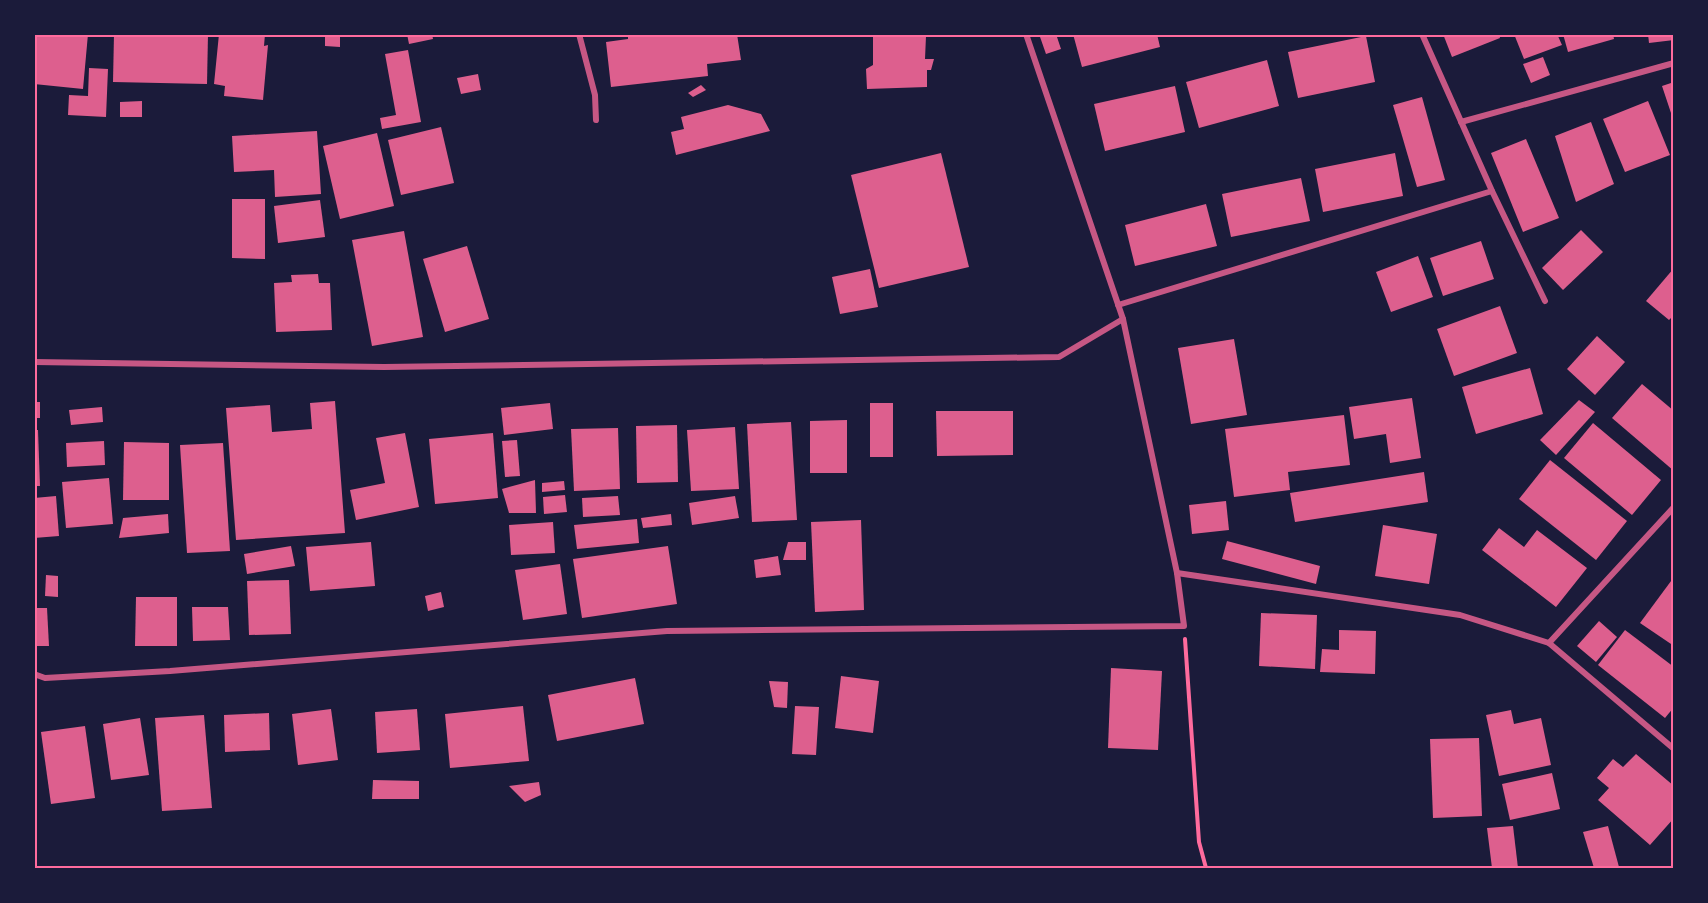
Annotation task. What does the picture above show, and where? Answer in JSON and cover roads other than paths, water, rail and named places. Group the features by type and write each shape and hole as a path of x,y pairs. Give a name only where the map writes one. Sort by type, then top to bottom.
{"street":[{"path":"579,34 595,95 596,120"},
{"path":"34,674 45,678 170,671 668,631 1184,626 1177,573 1123,319 1026,34"},
{"path":"1422,34 1492,191 1545,301"},
{"path":"1461,122 1674,63"},
{"path":"1118,304 1492,191"},
{"path":"34,362 384,367 1059,357 1123,319"},
{"path":"1550,643 1674,507"},
{"path":"1177,573 1460,615 1550,643 1674,749"}]}
